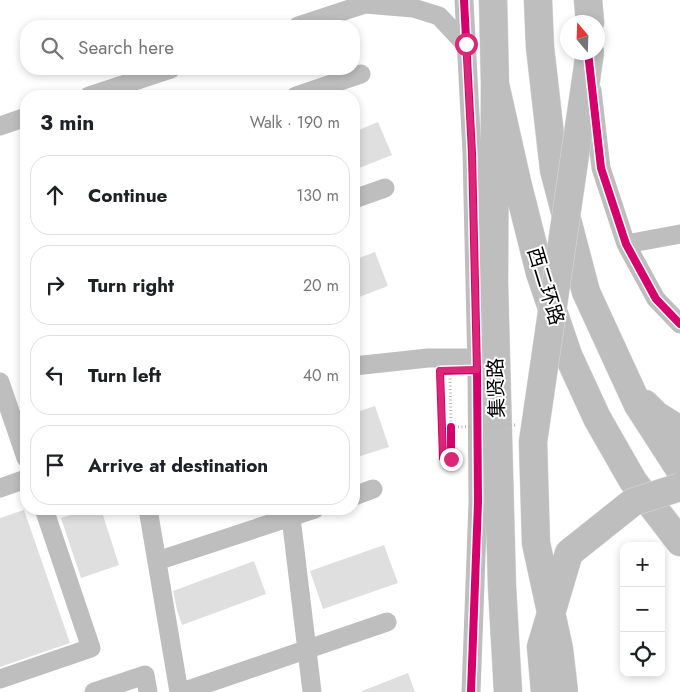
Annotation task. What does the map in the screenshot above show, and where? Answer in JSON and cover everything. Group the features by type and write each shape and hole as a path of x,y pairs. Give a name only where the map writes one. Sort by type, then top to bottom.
{"highway":[{"name":"西二环路","path":"493,0 496,84 517,182 540,272 568,355 597,418 633,481 680,542"},
{"name":"西二环路","path":"538,0 540,47 554,170 586,292 638,405 680,470"},
{"path":"588,0 589,15"},
{"path":"564,692 559,650 536,542 534,442 588,60"},
{"name":"集贤路","path":"496,84 494,284 502,587 508,692"},
{"path":"474,280 498,446"},
{"path":"630,389 656,415 680,430"},
{"path":"545,692 541,647 569,553 633,502 680,486"}],"street":[{"path":"464,0 472,153 477,364 478,502 471,692"},
{"path":"582,0 583,15"},
{"path":"316,20 368,2 413,8 439,16 466,44"},
{"path":"590,60 601,168 626,244 656,300 680,324"},
{"path":"107,90 153,75"},
{"path":"314,90 358,75"},
{"path":"0,126 20,119"},
{"path":"360,197 385,188"},
{"path":"626,244 680,234"},
{"path":"360,365 428,358 477,364"},
{"path":"0,382 20,440"},
{"path":"0,488 20,481"},
{"path":"360,494 373,489"},
{"path":"0,679 91,648 46,515"},
{"path":"149,515 181,692 387,622"},
{"path":"157,561 285,515"},
{"path":"291,515 312,692"},
{"path":"94,692 145,675 148,692"}],"path":[{"path":"440,370 477,364"},
{"path":"450,382 451,436"},
{"path":"451,427 521,425"}],"building":[{"path":"378,122 392,155 360,168 360,130"},
{"path":"375,252 388,286 360,297 360,258"},
{"path":"375,406 389,447 360,456 360,411"},
{"path":"20,511 20,515 26,515 70,643 0,667 0,518"},
{"path":"70,515 103,515 119,565 81,578 61,518"},
{"path":"384,545 398,583 323,609 310,571"},
{"path":"254,561 266,594 182,625 173,591"},
{"path":"408,673 415,692 362,692 362,691"}],"cycle path":[{"path":"464,0 472,153 477,370 478,502 471,692"},
{"path":"589,60 601,168 626,244 656,299 680,324"},
{"path":"451,427 451,459 447,461 443,458 440,371 477,370"}],"route":[{"path":"451,459 450,461 445,461 443,458 440,370 477,370 472,153 466,44"}]}
